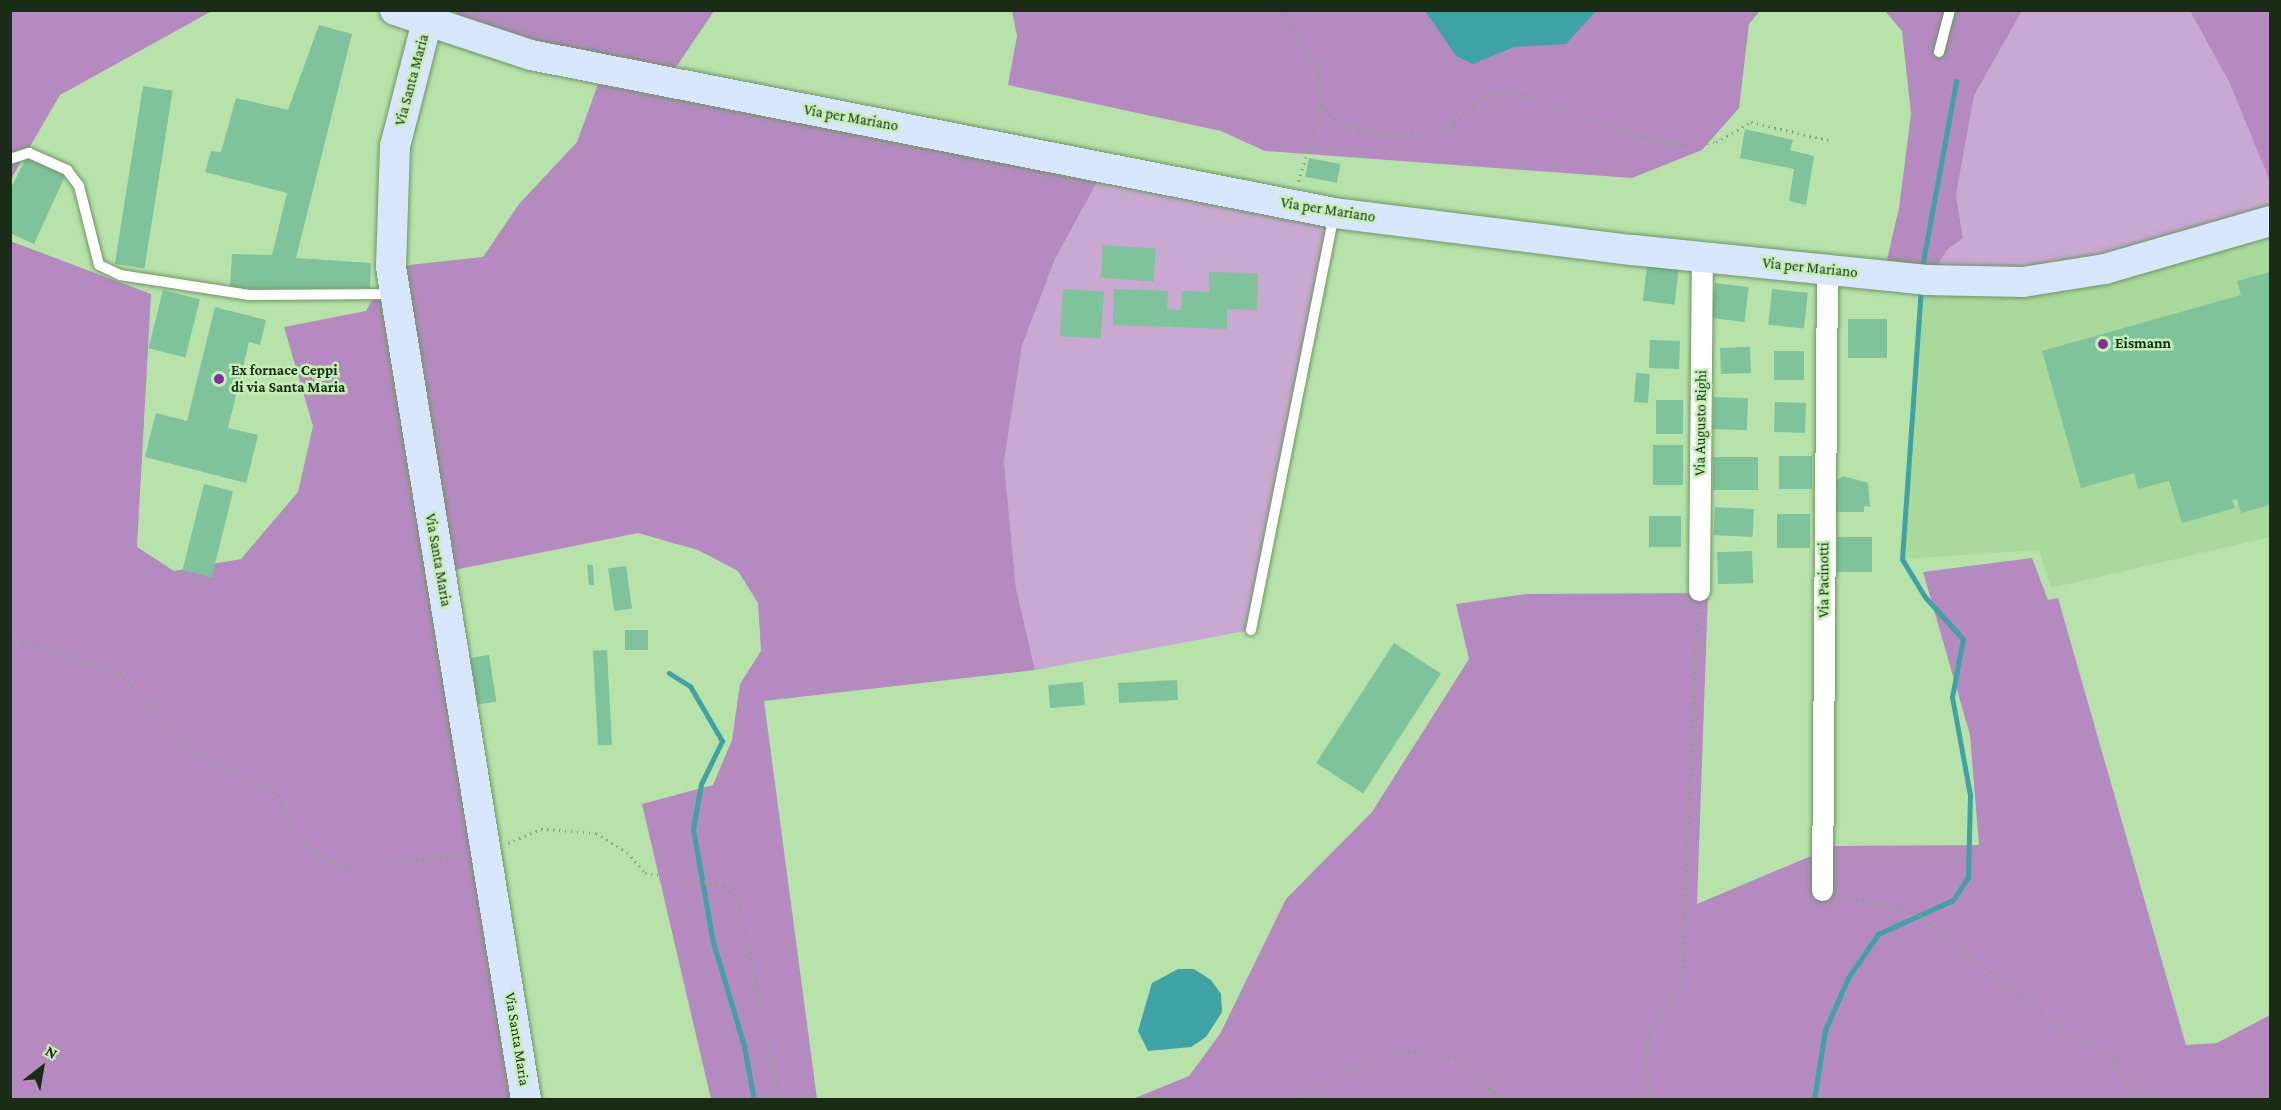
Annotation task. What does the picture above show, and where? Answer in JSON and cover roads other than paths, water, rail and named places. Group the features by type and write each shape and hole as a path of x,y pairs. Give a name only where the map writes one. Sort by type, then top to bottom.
{"street":[{"name":"Via per Mariano","path":"395,10 429,16 531,55 1334,213 1702,256 1827,270 2023,282 2105,269 2271,221"},
{"name":"Via Santa Maria","path":"429,16 395,146 390,187 394,294 488,851 526,1100"},
{"name":"Via Augusto Righi","path":"1699,590 1702,256"},
{"name":"Via Pacinotti","path":"1822,890 1827,270"}],"lane":[{"path":"1939,52 1950,10"},
{"path":"10,159 29,153 67,170 79,186 99,265 120,275 249,295 394,294"},
{"path":"1251,630 1334,213"}],"water":[{"path":"1425,11 1596,11 1566,44 1514,47 1473,64 1456,56"},
{"path":"1178,969 1194,969 1211,980 1221,994 1222,1012 1206,1037 1191,1047 1148,1051 1138,1031 1152,983"}],"waterway":[{"path":"1922,267 1956,81"},
{"path":"1814,1100 1825,1030 1848,978 1878,934 1953,900 1968,877 1970,795 1952,697 1963,639 1925,597 1902,559 1921,287"},
{"path":"669,673 690,686 722,741 701,784 693,829 713,942 744,1046 754,1100"}],"place":[{"name":"Eismann","path":"2103,344"},
{"name":"Ex fornace Ceppi di via Santa Maria","path":"219,379"}]}
